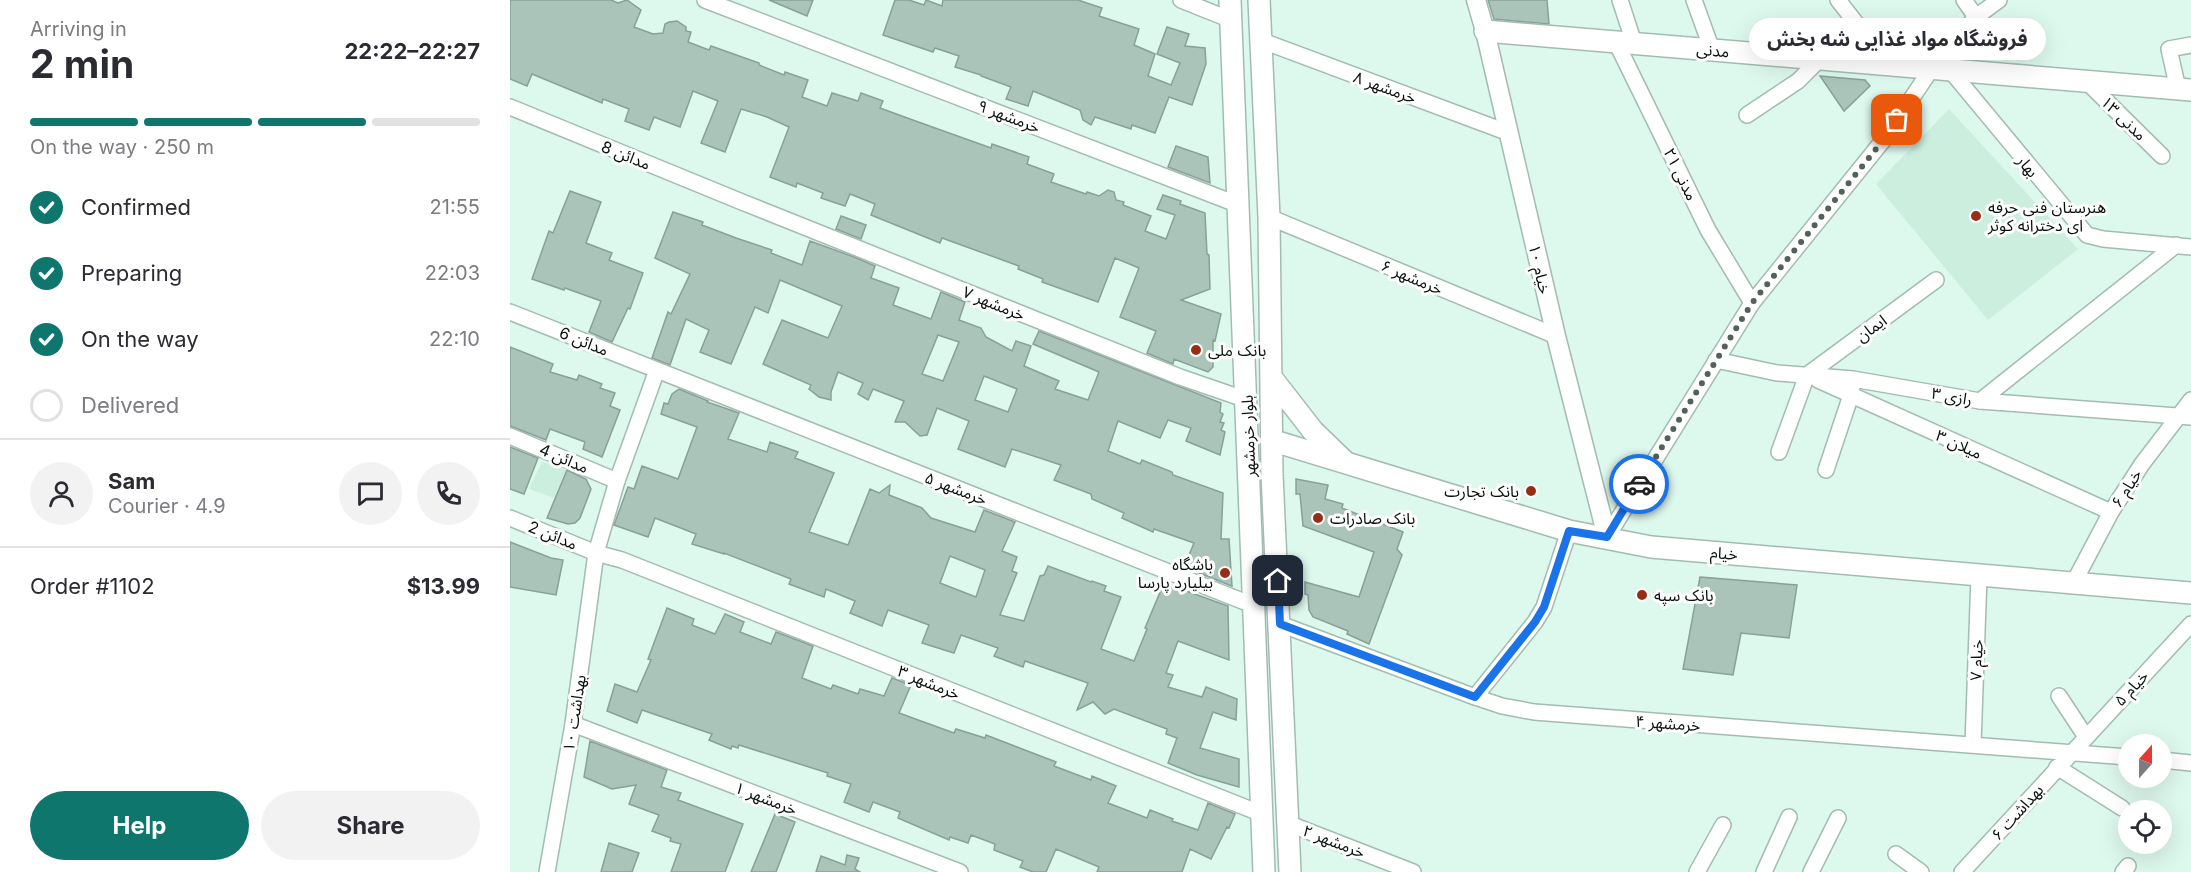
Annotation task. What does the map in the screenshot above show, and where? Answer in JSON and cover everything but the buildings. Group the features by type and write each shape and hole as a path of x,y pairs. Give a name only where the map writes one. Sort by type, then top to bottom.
{"main road":[{"name":"بلوار خرمشهر","path":"1259,0 1269,217 1271,440 1290,872"},
{"name":"بلوار خرمشهر","path":"1231,10 1264,872"},
{"name":"مدنی","path":"1485,31 2185,89"},
{"path":"1271,377 1313,431 1345,463"},
{"name":"خیام","path":"1271,440 1569,531 1652,547 2191,593"},
{"path":"1262,814 1287,823"}],"street":[{"name":"خرمشهر ۹","path":"705,0 1239,205"},
{"path":"1181,0 1231,10"},
{"name":"خیام ۱۰","path":"1476,0 1556,336 1607,537"},
{"name":"مدنی ۲۱","path":"1620,0 1625,42 1708,230 1752,303"},
{"path":"1694,0 1712,50"},
{"path":"1838,0 1888,64"},
{"path":"1964,0 1976,17"},
{"path":"1607,537 1752,303 1941,69 1976,17 2000,0"},
{"name":"خرمشهر ۸","path":"1260,40 1509,133"},
{"path":"2185,89 2169,49 2191,45"},
{"path":"1747,115 1798,81 1820,59"},
{"name":"بهار","path":"1941,69 2087,235 2103,239 2183,246"},
{"name":"مدنی ۱۳","path":"2086,81 2162,156"},
{"name":"مدائن 8","path":"510,107 742,202"},
{"name":"خرمشهر ۷","path":"742,202 1180,377 1247,400"},
{"name":"خرمشهر ۶","path":"1269,217 1556,336"},
{"path":"1980,401 2183,246"},
{"name":"ایمان","path":"1807,375 1936,280"},
{"name":"مدائن 6","path":"510,312 657,370"},
{"name":"رازی ۳","path":"1716,360 1777,372 1853,379 1980,401 2186,416"},
{"name":"بهداشت ۱۰","path":"547,872 573,724 596,553 618,481 657,370"},
{"name":"خرمشهر ۵","path":"657,370 1255,606"},
{"path":"1779,452 1807,375"},
{"name":"میلان ۳","path":"1807,375 2111,512"},
{"path":"1826,470 1851,395 1853,379"},
{"name":"خیام ۶","path":"2073,584 2111,512 2142,464 2186,416 2191,400"},
{"name":"مدائن 4","path":"510,436 618,481"},
{"name":"مدائن 2","path":"510,518 596,553"},
{"path":"1475,697 1535,622 1544,607 1569,531"},
{"name":"خرمشهر ۳","path":"596,553 621,560 1262,814"},
{"name":"خیام ۷","path":"1973,744 1979,576"},
{"name":"خرمشهر ۴","path":"1280,624 1475,697 1502,706 1534,712 2118,756"},
{"name":"خیام ۵","path":"2072,752 2191,624"},
{"path":"2059,696 2086,737"},
{"name":"خرمشهر ۱","path":"573,724 960,872"},
{"name":"بهداشت ۶","path":"1962,872 2072,752"},
{"path":"2172,761 2191,763"},
{"path":"2057,767 2118,805"},
{"path":"1764,872 1789,817"},
{"path":"1810,872 1838,818"},
{"name":"خرمشهر ۲","path":"1287,823 1413,872"},
{"path":"1697,872 1723,825"},
{"path":"1896,854 1922,872"}],"shaded area":[{"name":"هنرستان فنی حرفه ای دخترانه کوثر","path":"1949,109 2078,249 1988,320 1876,184"},
{"path":"542,462 566,470 554,498 529,489"}],"way so far":[{"path":"1639,484 1752,303 1897,120"}],"place":[{"name":"فروشگاه مواد غذایی شه بخش","path":"1897,120"},
{"name":"هنرستان فنی حرفه ای دخترانه کوثر","path":"1976,216"},
{"name":"بانک ملی","path":"1196,350"},
{"name":"بانک تجارت","path":"1531,491"},
{"name":"بانک صادرات","path":"1318,518"},
{"name":"باشگاه بیلیارد پارسا","path":"1225,573"},
{"name":"بانک سپه","path":"1642,595"}],"route":[{"path":"1278,581 1280,624 1475,697 1535,622 1544,607 1569,531 1607,537 1639,484"}]}
